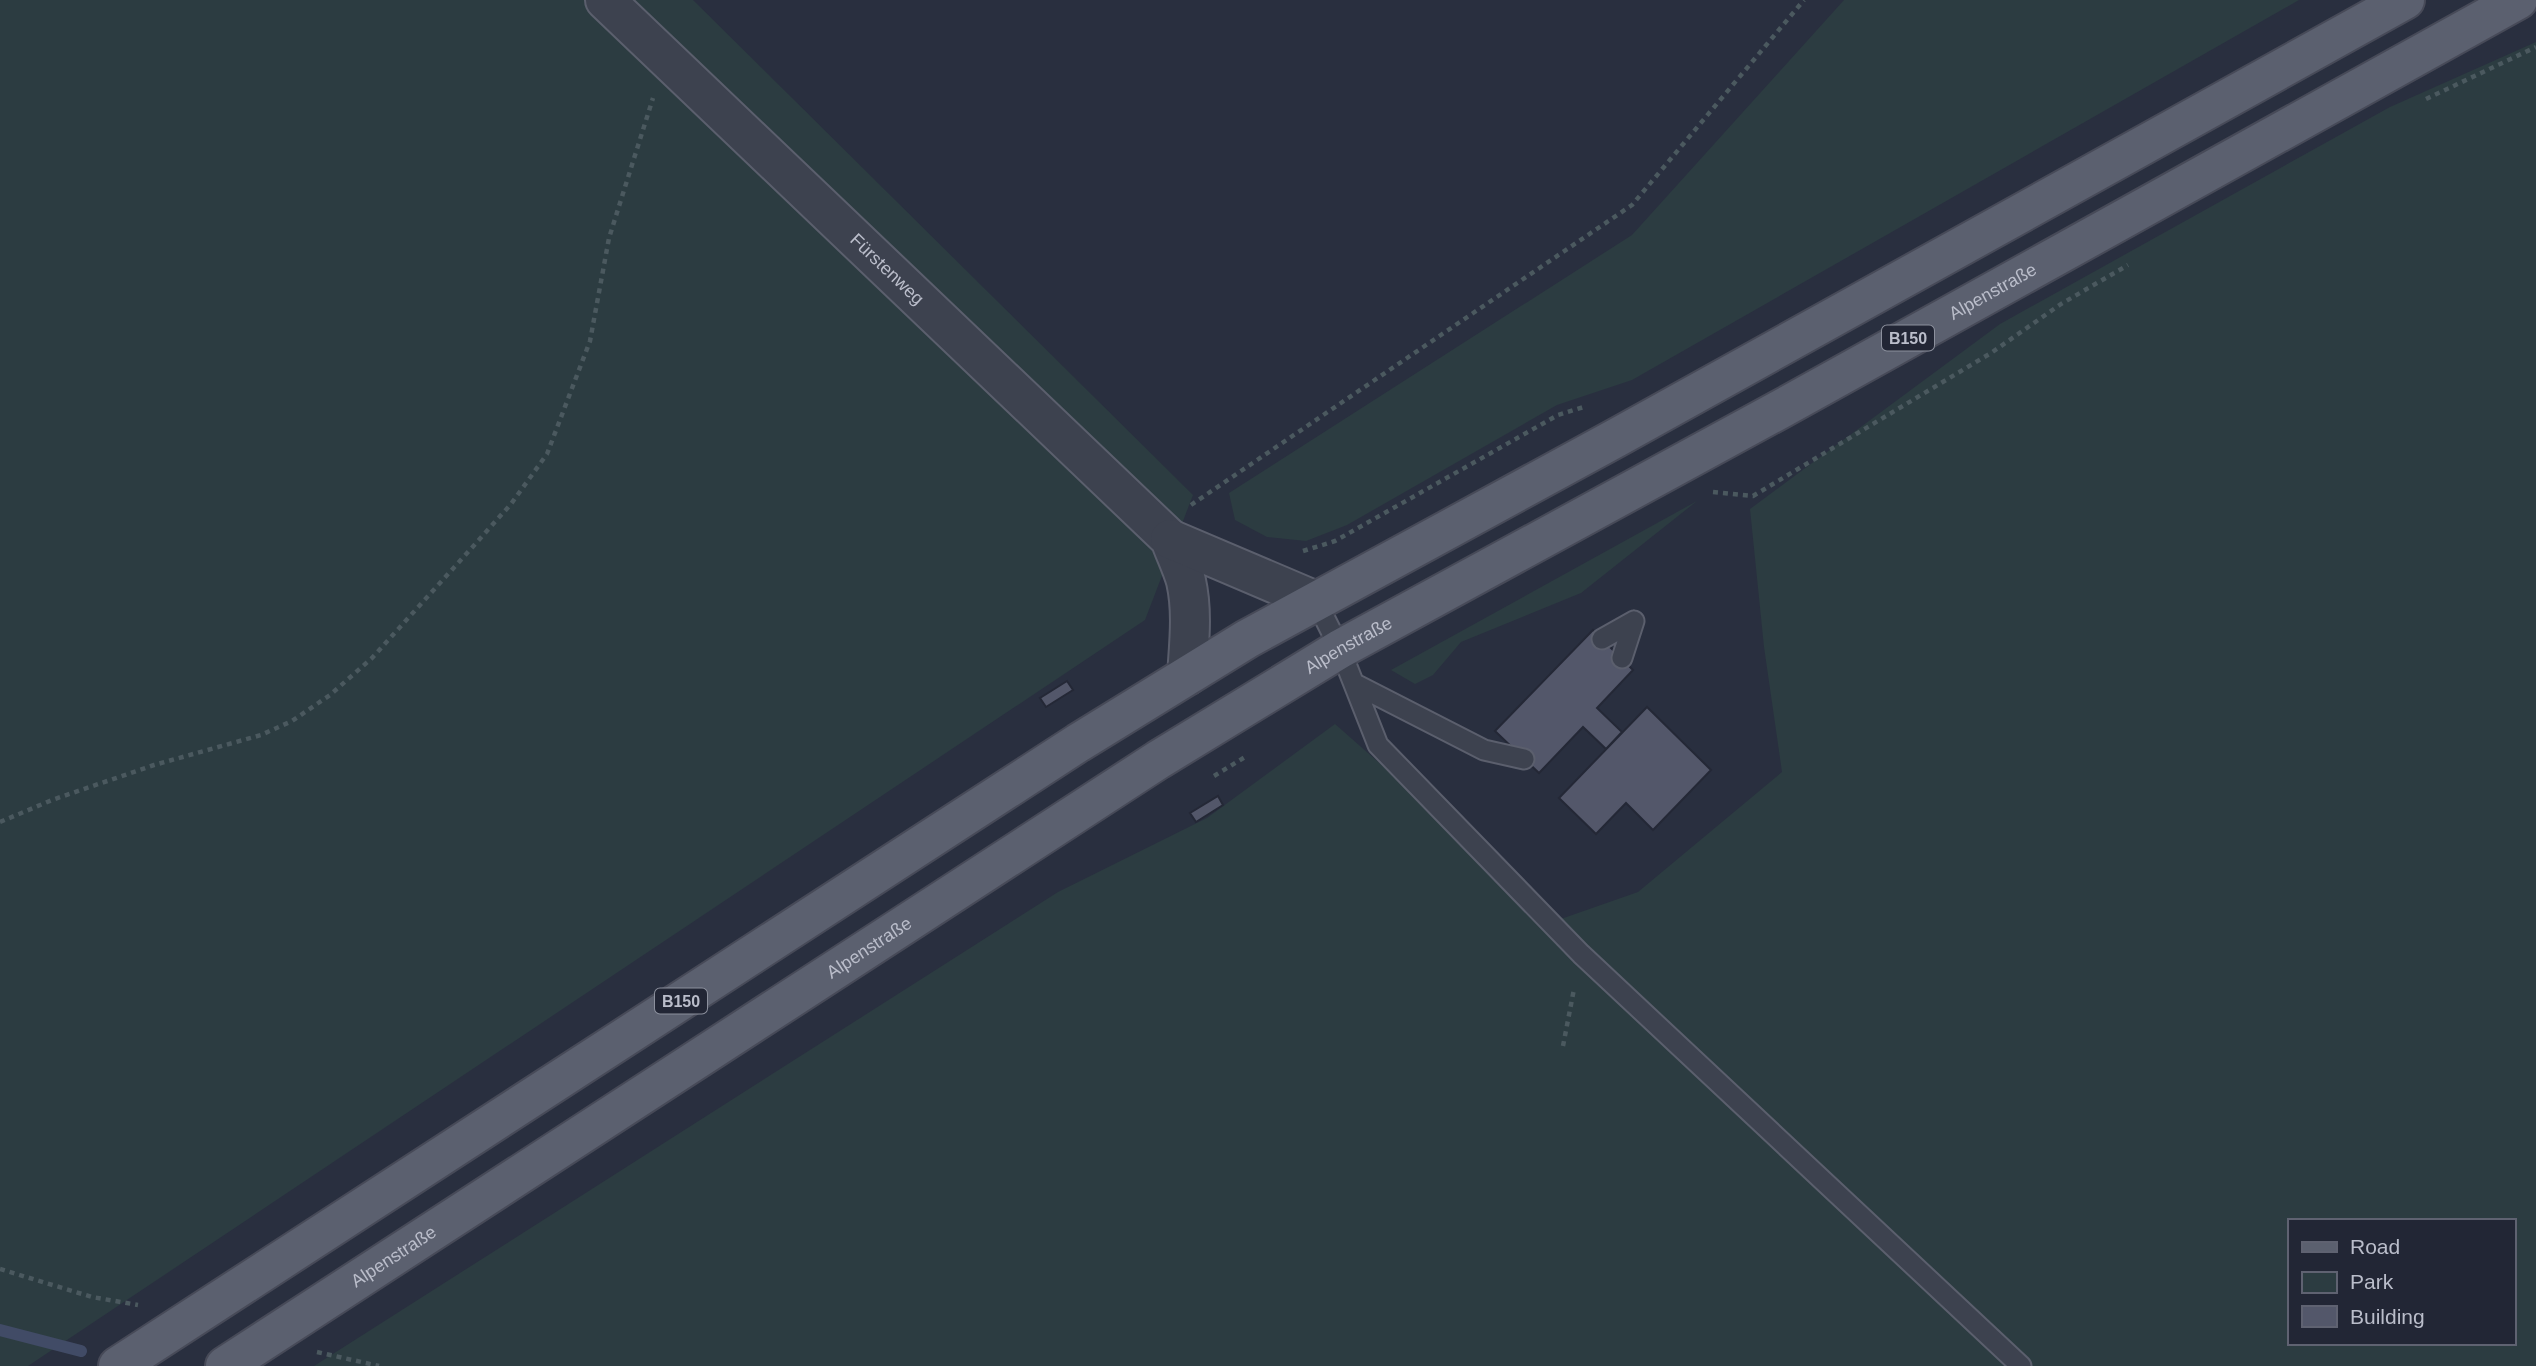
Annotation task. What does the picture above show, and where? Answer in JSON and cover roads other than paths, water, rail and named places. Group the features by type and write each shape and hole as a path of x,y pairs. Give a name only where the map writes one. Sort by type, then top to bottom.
{"main road":[{"name":"B150","path":"118,1366 1078,743 1188,676 1316,601 1616,439 2405,0"},
{"name":"Alpenstraße","path":"225,1366 1157,760 1340,649 1779,410 2518,0"}],"street":[{"name":"Fürstenweg","path":"605,0 1164,534 1316,601"},
{"name":"Fürstenweg","path":"1164,534 1186,580 1189,604 1188,676"}],"lane":[{"path":"1316,601 1340,649 1378,745 1581,954 2021,1366"},
{"path":"1602,639 1634,621 1622,659"},
{"path":"1355,684 1484,750 1524,759"},
{"path":"1484,750 1505,740"}],"waterway":[{"path":"0,1330 81,1351"}]}
